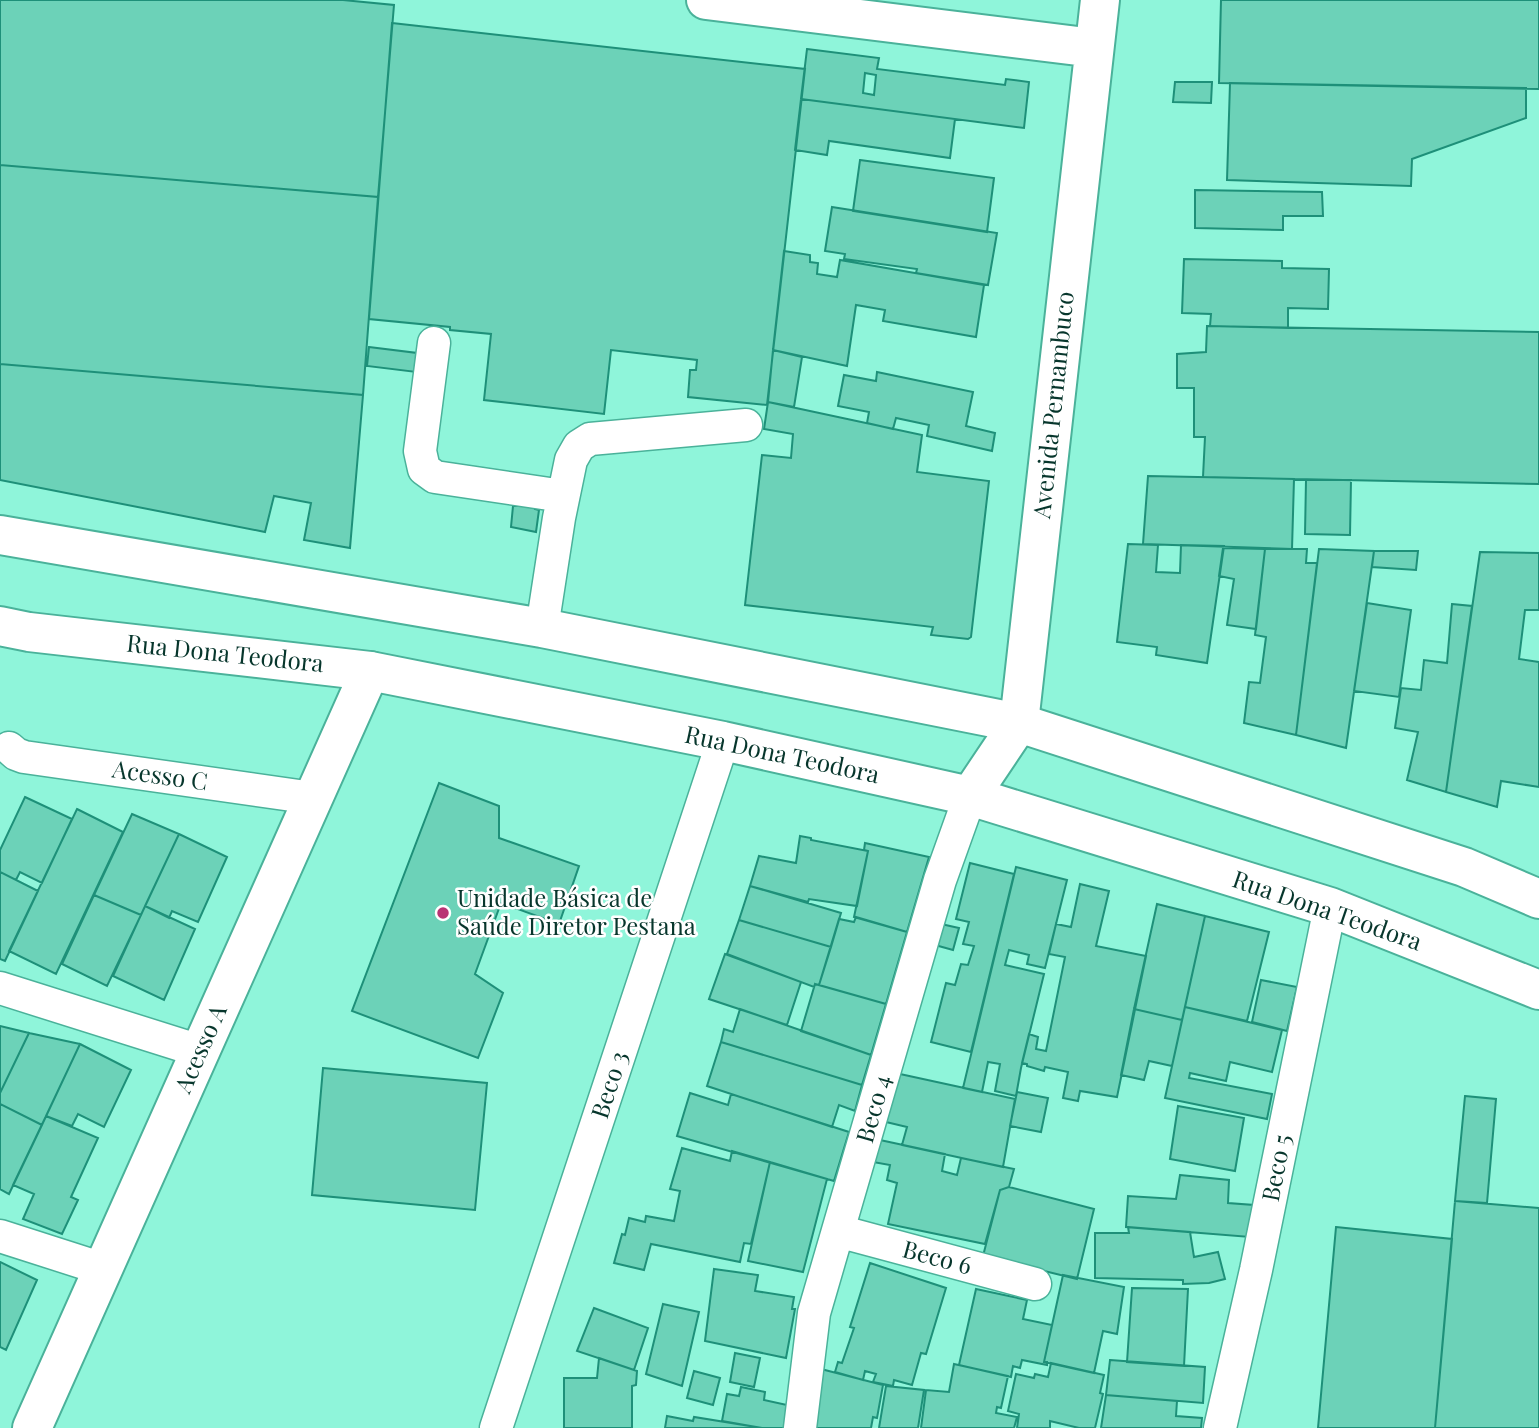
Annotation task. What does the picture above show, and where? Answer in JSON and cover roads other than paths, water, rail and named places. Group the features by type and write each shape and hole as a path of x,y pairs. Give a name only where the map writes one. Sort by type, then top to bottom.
{"main road":[{"path":"706,0 1094,48"},
{"name":"Avenida Pernambuco","path":"970,796 1019,723 1100,0"},
{"path":"0,535 542,628 1019,723 1464,867 1539,899"},
{"name":"Rua Dona Teodora","path":"0,626 29,632 370,671 723,741 970,796 1330,907 1539,990"},
{"name":"Acesso A","path":"32,1428 370,671"}],"lane":[{"path":"434,343 420,451 424,469 435,477 563,496"},
{"path":"542,628 563,496 571,460 579,446 590,439 746,425"},
{"name":"Beco 3","path":"496,1428 723,741"},
{"name":"Acesso C","path":"9,748 24,757 313,798"},
{"name":"Beco 4","path":"800,1428 814,1313 940,880 970,796"},
{"name":"Beco 5","path":"1220,1428 1256,1270 1330,907"},
{"path":"0,988 200,1051"},
{"name":"Beco 6","path":"838,1231 1035,1284"},
{"path":"0,1236 103,1269"}],"place":[{"name":"Unidade Básica de Saúde Diretor Pestana","path":"443,913"}]}
